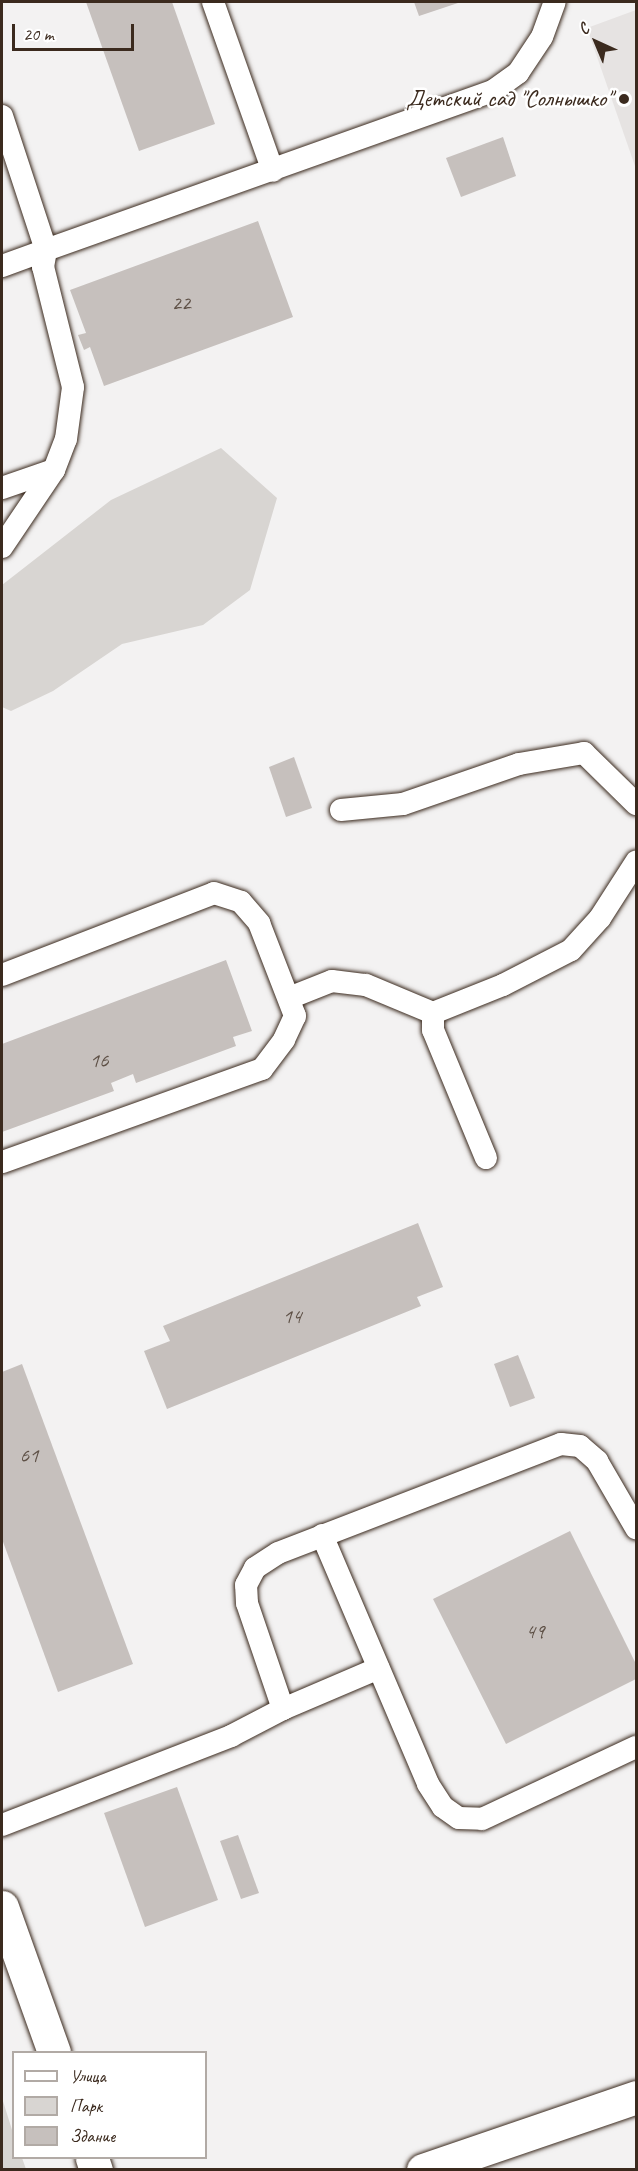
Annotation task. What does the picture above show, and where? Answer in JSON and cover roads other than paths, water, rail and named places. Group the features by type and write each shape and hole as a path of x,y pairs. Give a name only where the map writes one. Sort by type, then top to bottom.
{"main road":[{"path":"2,1907 54,2051"},
{"path":"423,2169 636,2097"}],"lane":[{"path":"213,2 273,171"},
{"path":"2,266 493,91 518,73 542,37 555,2"},
{"path":"2,116 46,250 43,267 73,387 66,439 54,470 2,546"},
{"path":"2,488 54,470"},
{"path":"341,810 403,804 519,764 584,753 636,804"},
{"path":"289,998 332,981 366,985 433,1013 503,985 571,950 619,892 636,862"},
{"path":"2,975 214,893 241,902 259,923 295,1016 284,1040 262,1069 2,1162"},
{"path":"433,1013 433,1030 486,1158"},
{"path":"283,1709 247,1603 246,1585 255,1568 278,1553 561,1444 580,1446 597,1461 636,1528"},
{"path":"322,1535 428,1784 443,1807 459,1818 482,1819 636,1747"},
{"path":"2,1825 231,1736 283,1709 379,1668"}],"place":[{"name":"Детский сад \"Солнышко\"","path":"624,99"}]}
